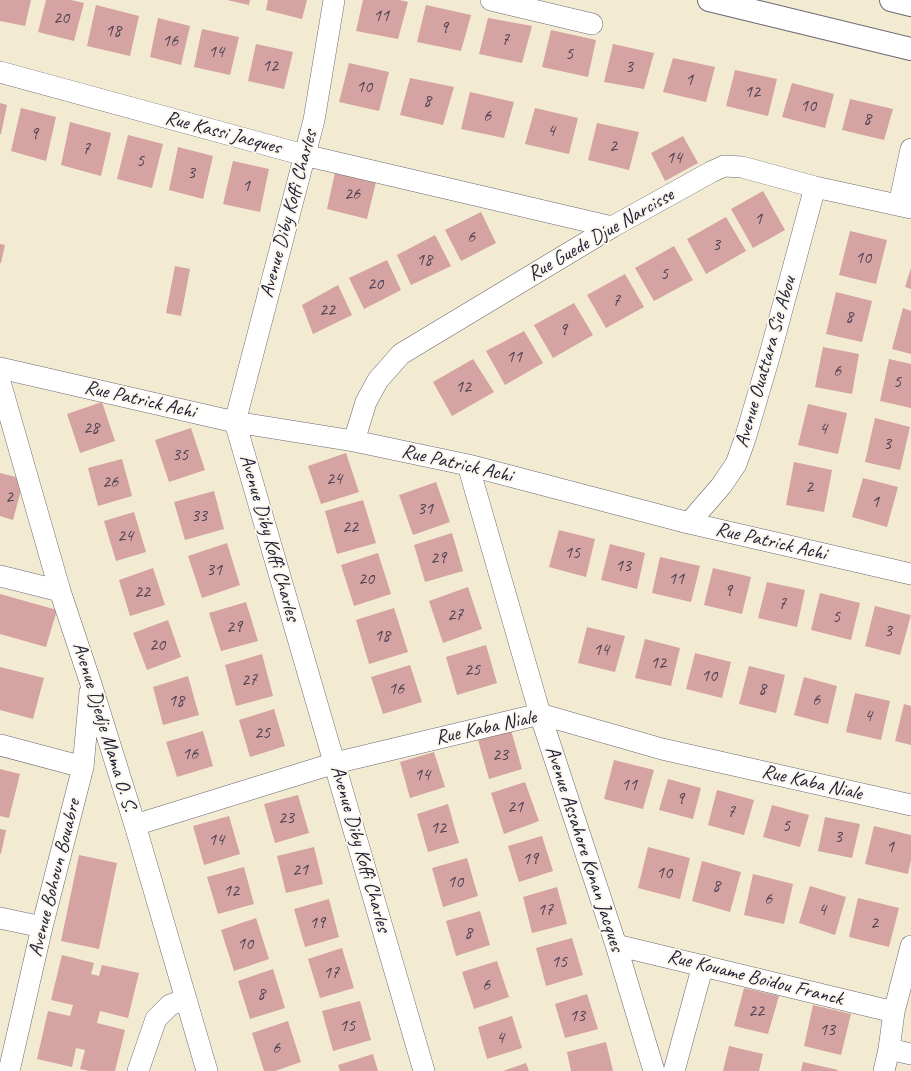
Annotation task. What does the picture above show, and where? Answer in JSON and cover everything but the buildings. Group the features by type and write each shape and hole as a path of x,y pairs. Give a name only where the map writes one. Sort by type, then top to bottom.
{"street":[{"name":"Avenue Diby Koffi Charles","path":"334,0 314,120 235,422 424,1071"},
{"path":"491,0 592,24"},
{"path":"709,0 911,49"},
{"path":"891,0 911,5"},
{"name":"Rue Kassi Jacques","path":"0,72 304,155 612,227"},
{"path":"905,206 911,149"},
{"name":"Rue Guede Djue Narcisse","path":"354,441 366,402 378,380 401,354 612,227 724,166 742,167 815,187 905,206"},
{"name":"Avenue Ouattara Sie Abou","path":"689,523 721,486 736,464 745,439 770,354 815,187"},
{"name":"Rue Patrick Achi","path":"0,368 235,422 354,441 468,465 689,523 911,574"},
{"name":"Avenue Djedje Mama O. S.","path":"0,382 60,590 135,825 207,1071"},
{"name":"Avenue Assahore Konan Jacques","path":"468,465 540,714 616,945 654,1071"},
{"path":"0,576 60,590"},
{"name":"Avenue Bohoun Bouabre","path":"9,1071 42,927 83,767 91,684"},
{"name":"Rue Kaba Niale","path":"135,825 335,763 540,714 662,749 911,805"},
{"path":"0,745 83,767"},
{"path":"0,918 42,927"},
{"name":"Rue Kouame Boidou Franck","path":"616,945 894,1012"},
{"path":"884,1071 889,1049 894,1012 911,946"},
{"path":"674,1071 704,965"},
{"path":"138,1071 156,1019 170,1005 186,999"},
{"path":"889,1049 911,1054"}]}
